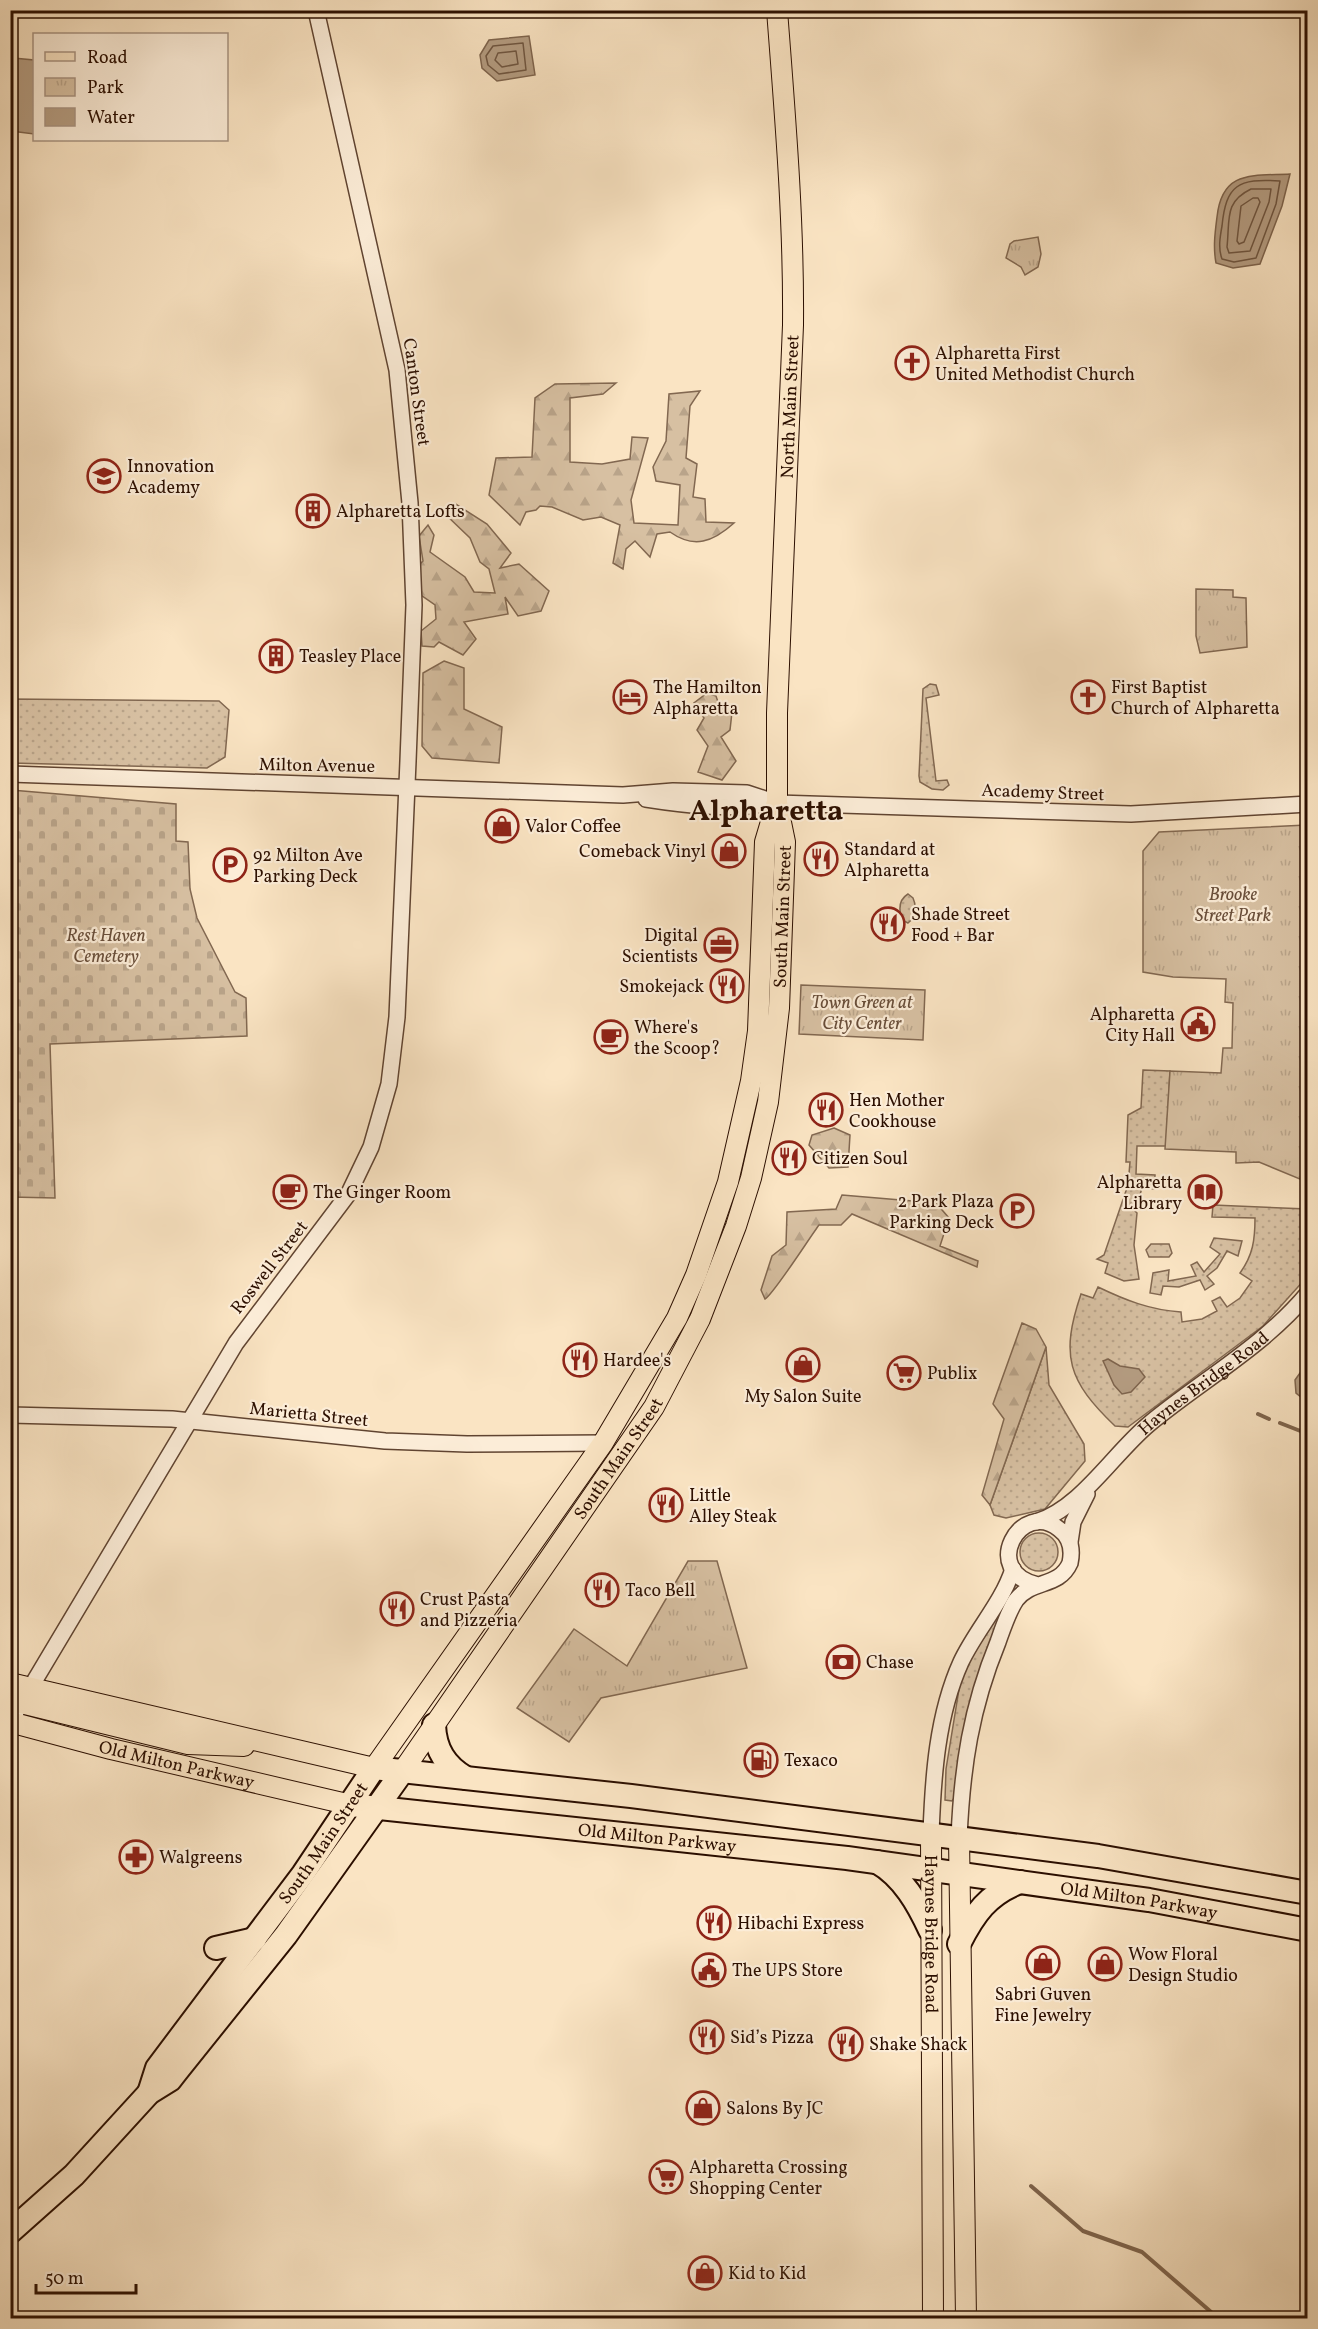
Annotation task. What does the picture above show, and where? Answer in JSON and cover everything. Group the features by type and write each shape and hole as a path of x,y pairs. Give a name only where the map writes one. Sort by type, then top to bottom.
{"highway":[{"path":"434,1725 440,1753 453,1769 466,1778"},
{"name":"Old Milton Parkway","path":"374,1768 932,1834 1143,1862 1308,1893"},
{"name":"South Main Street","path":"149,2093 157,2068 255,1939 351,1805 374,1768"},
{"name":"South Main Street","path":"10,2232 74,2175 149,2093 170,2080 286,1935 402,1772"},
{"name":"Old Milton Parkway","path":"351,1805 877,1862 1149,1900 1308,1930"},
{"path":"877,1862 891,1871 909,1892 930,1930"},
{"path":"959,1944 985,1901 1002,1889 1020,1882"},
{"path":"216,1948 255,1939"}],"main road":[{"name":"North Main Street","path":"777,10 793,279 790,418 778,693 777,803"},
{"name":"South Main Street","path":"374,1768 603,1443 677,1318 709,1242 741,1137 758,1031 765,842 777,803"},
{"name":"South Main Street","path":"402,1772 639,1430 679,1360 719,1273 736,1226 760,1141 773,1066 779,1008 785,842 777,803"},
{"path":"639,1430 632,1418 659,1371 658,1352"},
{"path":"574,1521 573,1505 608,1456 603,1443"},
{"path":"10,1683 27,1695"},
{"name":"Old Milton Parkway","path":"27,1695 188,1744 232,1747 262,1743 374,1768"},
{"name":"Old Milton Parkway","path":"10,1722 111,1749 351,1805"},
{"name":"Haynes Bridge Road","path":"932,1834 930,1930 933,2319"},
{"name":"Haynes Bridge Road","path":"959,1838 966,2319"}],"street":[{"name":"Canton Street","path":"316,10 397,370 402,410 414,563 406,787"},
{"name":"Milton Avenue","path":"10,774 623,795 673,791 747,793 777,803"},
{"name":"Roswell Street","path":"10,1722 236,1343 349,1193 378,1127 389,1084 395,1038 406,787"},
{"name":"Academy Street","path":"777,803 1131,814 1308,804"},
{"name":"Haynes Bridge Road","path":"932,1834 936,1765 951,1690 967,1649 1003,1592 1012,1569 1009,1559 1011,1539 1017,1531 1051,1517 1067,1507 1148,1425 1265,1337 1308,1293"},
{"name":"Marietta Street","path":"10,1415 190,1421 385,1441 468,1444 603,1443"},
{"name":"Haynes Bridge Road","path":"959,1838 962,1771 977,1700 1012,1608 1023,1592 1055,1581 1067,1570 1072,1555 1070,1542 1075,1515 1099,1473"},
{"path":"1036,1522 1056,1526 1070,1542"},
{"path":"1012,1569 1028,1583 1038,1585"}],"green space":[{"path":"1038,237 1041,254 1038,267 1025,275 1021,267 1006,258 1010,244 1014,241"},
{"path":"616,383 603,394 570,398 570,462 602,464 630,459 632,437 648,438 631,500 634,523 678,525 680,485 656,481 653,467 666,441 669,394 700,391 690,406 686,458 697,464 693,497 705,499 706,522 734,523 719,535 703,541 687,540 670,532 657,534 650,557 635,541 626,549 623,569 613,563 620,525 601,517 583,520 552,507 540,506 536,510 526,512 520,525 489,495 496,458 532,457 535,398 555,384"},
{"path":"454,503 487,524 511,553 500,568 519,564 549,591 541,611 518,616 505,597 508,614 464,622 476,639 463,655 439,642 434,647 422,646 421,631 436,619 435,605 418,593 418,566 423,561 419,536 428,525 434,535 430,552 465,577 474,592 495,593 489,569 480,562 470,538 445,514"},
{"path":"1196,589 1233,590 1233,597 1246,598 1247,647 1200,653 1196,636"},
{"path":"444,661 464,668 464,709 502,727 499,763 432,758 422,746 423,673"},
{"path":"930,684 936,685 939,695 926,698 936,781 947,780 949,785 943,790 932,789 920,782 919,776 923,689"},
{"path":"707,693 716,696 720,708 732,712 730,730 721,737 736,761 722,780 698,772 708,746 697,730 704,718 694,703"},
{"path":"11,699 219,701 229,710 225,757 207,768 11,763"},
{"name":"Rest Haven Cemetery","path":"11,790 176,804 176,841 188,842 190,889 197,918 235,992 246,998 247,1036 50,1044 55,1198 11,1197"},
{"name":"Brooke Street Park","path":"1308,825 1307,1182 1259,1162 1236,1163 1236,1152 1165,1149 1170,1071 1221,1073 1223,1048 1232,1048 1233,1003 1225,1002 1226,979 1173,977 1143,972 1143,851 1159,832"},
{"path":"908,894 913,898 915,908 913,918 908,923 902,920 900,909 902,899"},
{"name":"Town Green at City Center","path":"801,985 925,990 923,1040 799,1034"},
{"path":"1143,1070 1170,1071 1166,1146 1137,1146 1136,1174 1155,1175 1155,1189 1142,1188 1135,1211 1137,1213 1134,1245 1139,1279 1124,1281 1105,1273 1108,1263 1097,1259 1104,1255 1128,1185 1130,1162 1126,1162 1128,1115 1141,1108"},
{"path":"834,1128 850,1135 848,1167 829,1168 809,1145 812,1135"},
{"path":"842,1195 936,1203 949,1218 940,1246 978,1261 977,1267 852,1214 841,1225 819,1225 765,1299 761,1290 772,1256 786,1245 787,1212 836,1209"},
{"path":"1213,1205 1307,1209 1306,1278 1263,1326 1128,1427 1115,1426 1087,1395 1078,1381 1073,1366 1070,1351 1071,1334 1081,1294 1093,1298 1098,1287 1138,1304 1181,1312 1182,1322 1202,1319 1217,1311 1212,1301 1220,1297 1227,1307 1240,1298 1252,1281 1240,1273 1248,1260 1252,1247 1255,1218 1212,1217"},
{"path":"1214,1238 1242,1241 1238,1256 1227,1251 1217,1268 1207,1276 1214,1284 1205,1290 1200,1280 1179,1287 1163,1286 1161,1295 1150,1293 1153,1273 1169,1270 1168,1281 1196,1276 1191,1265 1197,1262 1204,1272 1220,1254 1210,1247"},
{"path":"1151,1244 1169,1244 1172,1253 1169,1257 1149,1257 1146,1250"},
{"path":"1022,1323 1036,1329 1046,1347 990,1505 982,1495 1004,1419 993,1404"},
{"path":"1046,1347 1049,1385 1084,1444 1085,1461 1045,1509 1006,1518 994,1515 990,1505"},
{"path":"1039,1533 1052,1539 1058,1552 1052,1565 1039,1571 1026,1565 1020,1552 1026,1539"},
{"path":"688,1561 717,1561 747,1668 601,1698 569,1742 517,1708 574,1629 627,1666"},
{"path":"1015,1583 1021,1586 1000,1623 973,1703 960,1758 955,1797 952,1801 945,1800 946,1769 962,1671"}],"water":[{"path":"529,36 535,75 497,81 482,68 480,55 489,40"},
{"path":"10,59 33,60 33,134 11,131"},
{"path":"1290,174 1282,206 1260,264 1233,268 1216,263 1214,246 1217,217 1225,191 1232,183 1252,176"},
{"path":"1108,1359 1120,1366 1139,1369 1145,1377 1131,1392 1122,1394 1114,1385 1103,1361"},
{"path":"1307,1363 1307,1402 1296,1393 1295,1380"}],"waterway":[{"path":"1258,1414 1269,1419"},
{"path":"1280,1423 1303,1432"},
{"path":"1031,2186 1083,2231 1142,2252 1218,2318"}],"place":[{"name":"Alpharetta First United Methodist Church","path":"912,363"},
{"name":"Innovation Academy","path":"104,476"},
{"name":"Alpharetta Lofts","path":"313,511"},
{"name":"Teasley Place","path":"276,656"},
{"name":"The Hamilton Alpharetta","path":"630,697"},
{"name":"First Baptist Church of Alpharetta","path":"1088,697"},
{"name":"Valor Coffee","path":"502,826"},
{"name":"Comeback Vinyl","path":"729,851"},
{"name":"Standard at Alpharetta","path":"821,859"},
{"name":"92 Milton Ave Parking Deck","path":"230,865"},
{"name":"Shade Street Food + Bar","path":"888,924"},
{"name":"Digital Scientists","path":"721,945"},
{"name":"Smokejack","path":"727,986"},
{"name":"Alpharetta City Hall","path":"1198,1024"},
{"name":"Where's the Scoop?","path":"611,1037"},
{"name":"Hen Mother Cookhouse","path":"826,1110"},
{"name":"Citizen Soul","path":"789,1158"},
{"name":"The Ginger Room","path":"290,1192"},
{"name":"Alpharetta Library","path":"1205,1192"},
{"name":"2 Park Plaza Parking Deck","path":"1017,1211"},
{"name":"Hardee's","path":"580,1360"},
{"name":"My Salon Suite","path":"803,1365"},
{"name":"Publix","path":"904,1373"},
{"name":"Little Alley Steak","path":"666,1505"},
{"name":"Taco Bell","path":"602,1590"},
{"name":"Crust Pasta and Pizzeria","path":"397,1609"},
{"name":"Chase","path":"843,1662"},
{"name":"Texaco","path":"761,1760"},
{"name":"Walgreens","path":"136,1857"},
{"name":"Hibachi Express","path":"714,1923"},
{"name":"Sabri Guven Fine Jewelry","path":"1043,1963"},
{"name":"Wow Floral Design Studio","path":"1105,1964"},
{"name":"The UPS Store","path":"709,1970"},
{"name":"Sid’s Pizza","path":"707,2037"},
{"name":"Shake Shack","path":"846,2044"},
{"name":"Salons By JC","path":"703,2108"},
{"name":"Alpharetta Crossing Shopping Center","path":"666,2177"},
{"name":"Kid to Kid","path":"705,2273"}],"district":[{"name":"Alpharetta","path":"766,810"}]}
